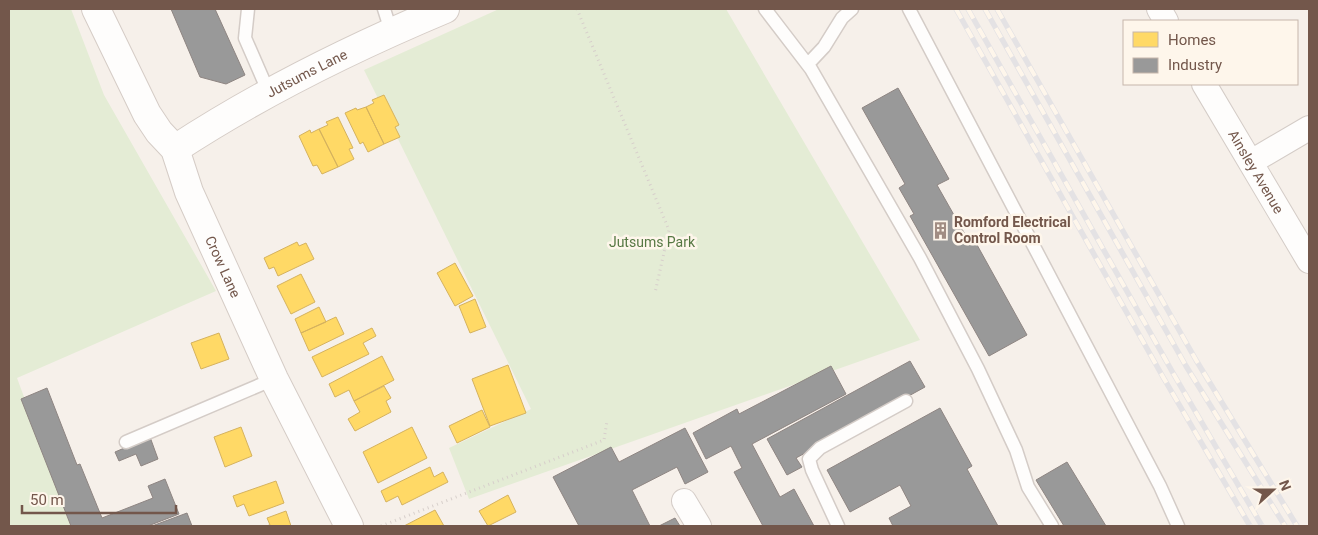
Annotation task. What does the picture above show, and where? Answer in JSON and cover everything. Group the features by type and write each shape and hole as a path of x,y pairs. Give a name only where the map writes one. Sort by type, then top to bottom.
{"street":[{"name":"Crow Lane","path":"96,9 147,114 159,132 175,150 189,192 274,379 349,526"},
{"name":"Jutsums Lane","path":"175,150 201,132 388,20 445,9"},
{"path":"1159,9 1165,20"},
{"name":"Ainsley Avenue","path":"1205,85 1309,262"},
{"path":"1251,162 1309,128"},
{"path":"684,501 699,526"}],"lane":[{"path":"248,9 245,38 269,93"},
{"path":"765,9 808,64 920,258 978,369 1016,450 1028,487 1052,526"},
{"path":"808,64 824,47 842,18 852,9"},
{"path":"909,9 1160,486 1178,526"},
{"path":"126,442 274,379"},
{"path":"838,526 812,470 809,458 820,448 906,401"}],"path":[{"path":"577,9 668,230 655,294"},
{"path":"381,526 604,440 607,421"}],"green space":[{"path":"9,9 71,9 104,95 216,291 17,378 72,526 9,526"},
{"name":"Jutsums Park","path":"499,9 726,9 920,340 469,499 449,448 531,409 364,70"}],"building: Homes":[{"path":"384,95 399,125 395,127 400,137 384,144 366,107 374,103 372,100"},
{"path":"366,107 384,144 368,152 363,142 360,144 345,113 356,108 357,110"},
{"path":"338,117 353,148 349,149 354,159 338,167 319,129 328,125 326,122"},
{"path":"319,129 338,167 322,174 317,165 313,166 299,136 310,130 311,133"},
{"path":"297,242 299,246 306,243 314,259 278,276 274,267 269,269 264,258"},
{"path":"455,263 473,296 455,306 437,273"},
{"path":"301,274 315,302 291,314 277,286"},
{"path":"475,299 486,327 470,333 459,306"},
{"path":"319,307 326,322 301,333 295,319"},
{"path":"336,317 344,334 309,351 301,333"},
{"path":"372,328 376,336 363,343 369,354 322,377 312,357"},
{"path":"219,333 229,359 201,369 191,343"},
{"path":"382,356 394,380 354,401 349,390 335,397 329,384"},
{"path":"508,365 526,413 490,426 472,379"},
{"path":"384,386 391,398 386,401 391,412 355,431 348,419 360,412 354,401"},
{"path":"482,410 490,427 457,443 449,426"},
{"path":"241,427 252,456 225,467 214,437"},
{"path":"412,427 427,458 378,483 363,452"},
{"path":"430,467 434,477 443,472 448,482 402,505 398,496 386,502 381,491"},
{"path":"276,481 284,503 249,516 244,504 237,507 233,496"},
{"path":"508,495 516,512 488,526 479,511"},
{"path":"435,510 444,526 404,526"},
{"path":"286,511 291,526 265,526 270,525 267,518"}],"building: Industry":[{"path":"171,9 215,9 245,75 226,84 200,77"},
{"name":"Romford Electrical Control Room","path":"898,88 949,179 937,185 971,245 976,243 1027,335 989,356 910,216 914,214 899,188 905,184 862,108"},
{"path":"910,361 925,387 796,458 802,467 787,475 767,439"},
{"path":"831,366 846,394 752,444 780,497 794,489 814,526 763,526 734,472 742,468 731,446 706,459 693,433 737,409 739,414"},
{"path":"47,388 77,465 80,464 102,518 153,498 148,486 165,479 179,514 148,526 71,526 21,399"},
{"path":"940,408 972,466 967,469 998,526 893,526 889,518 911,506 900,485 850,512 827,470"},
{"path":"685,428 708,472 685,484 677,467 632,490 650,526 579,526 553,477 611,447 619,462"},
{"path":"150,437 158,459 141,466 136,454 119,461 115,452"},
{"path":"1067,462 1106,526 1064,526 1036,480"},
{"path":"187,513 192,526 152,526"},
{"path":"675,518 680,526 659,526"}],"railway":[{"path":"956,9 1163,377 1250,526"},
{"path":"968,9 1173,373 1262,526"},
{"path":"985,9 1186,366 1285,526"},
{"path":"997,9 1196,360 1297,526"}],"place":[{"name":"Romford Electrical Control Room","path":"940,230"}]}
